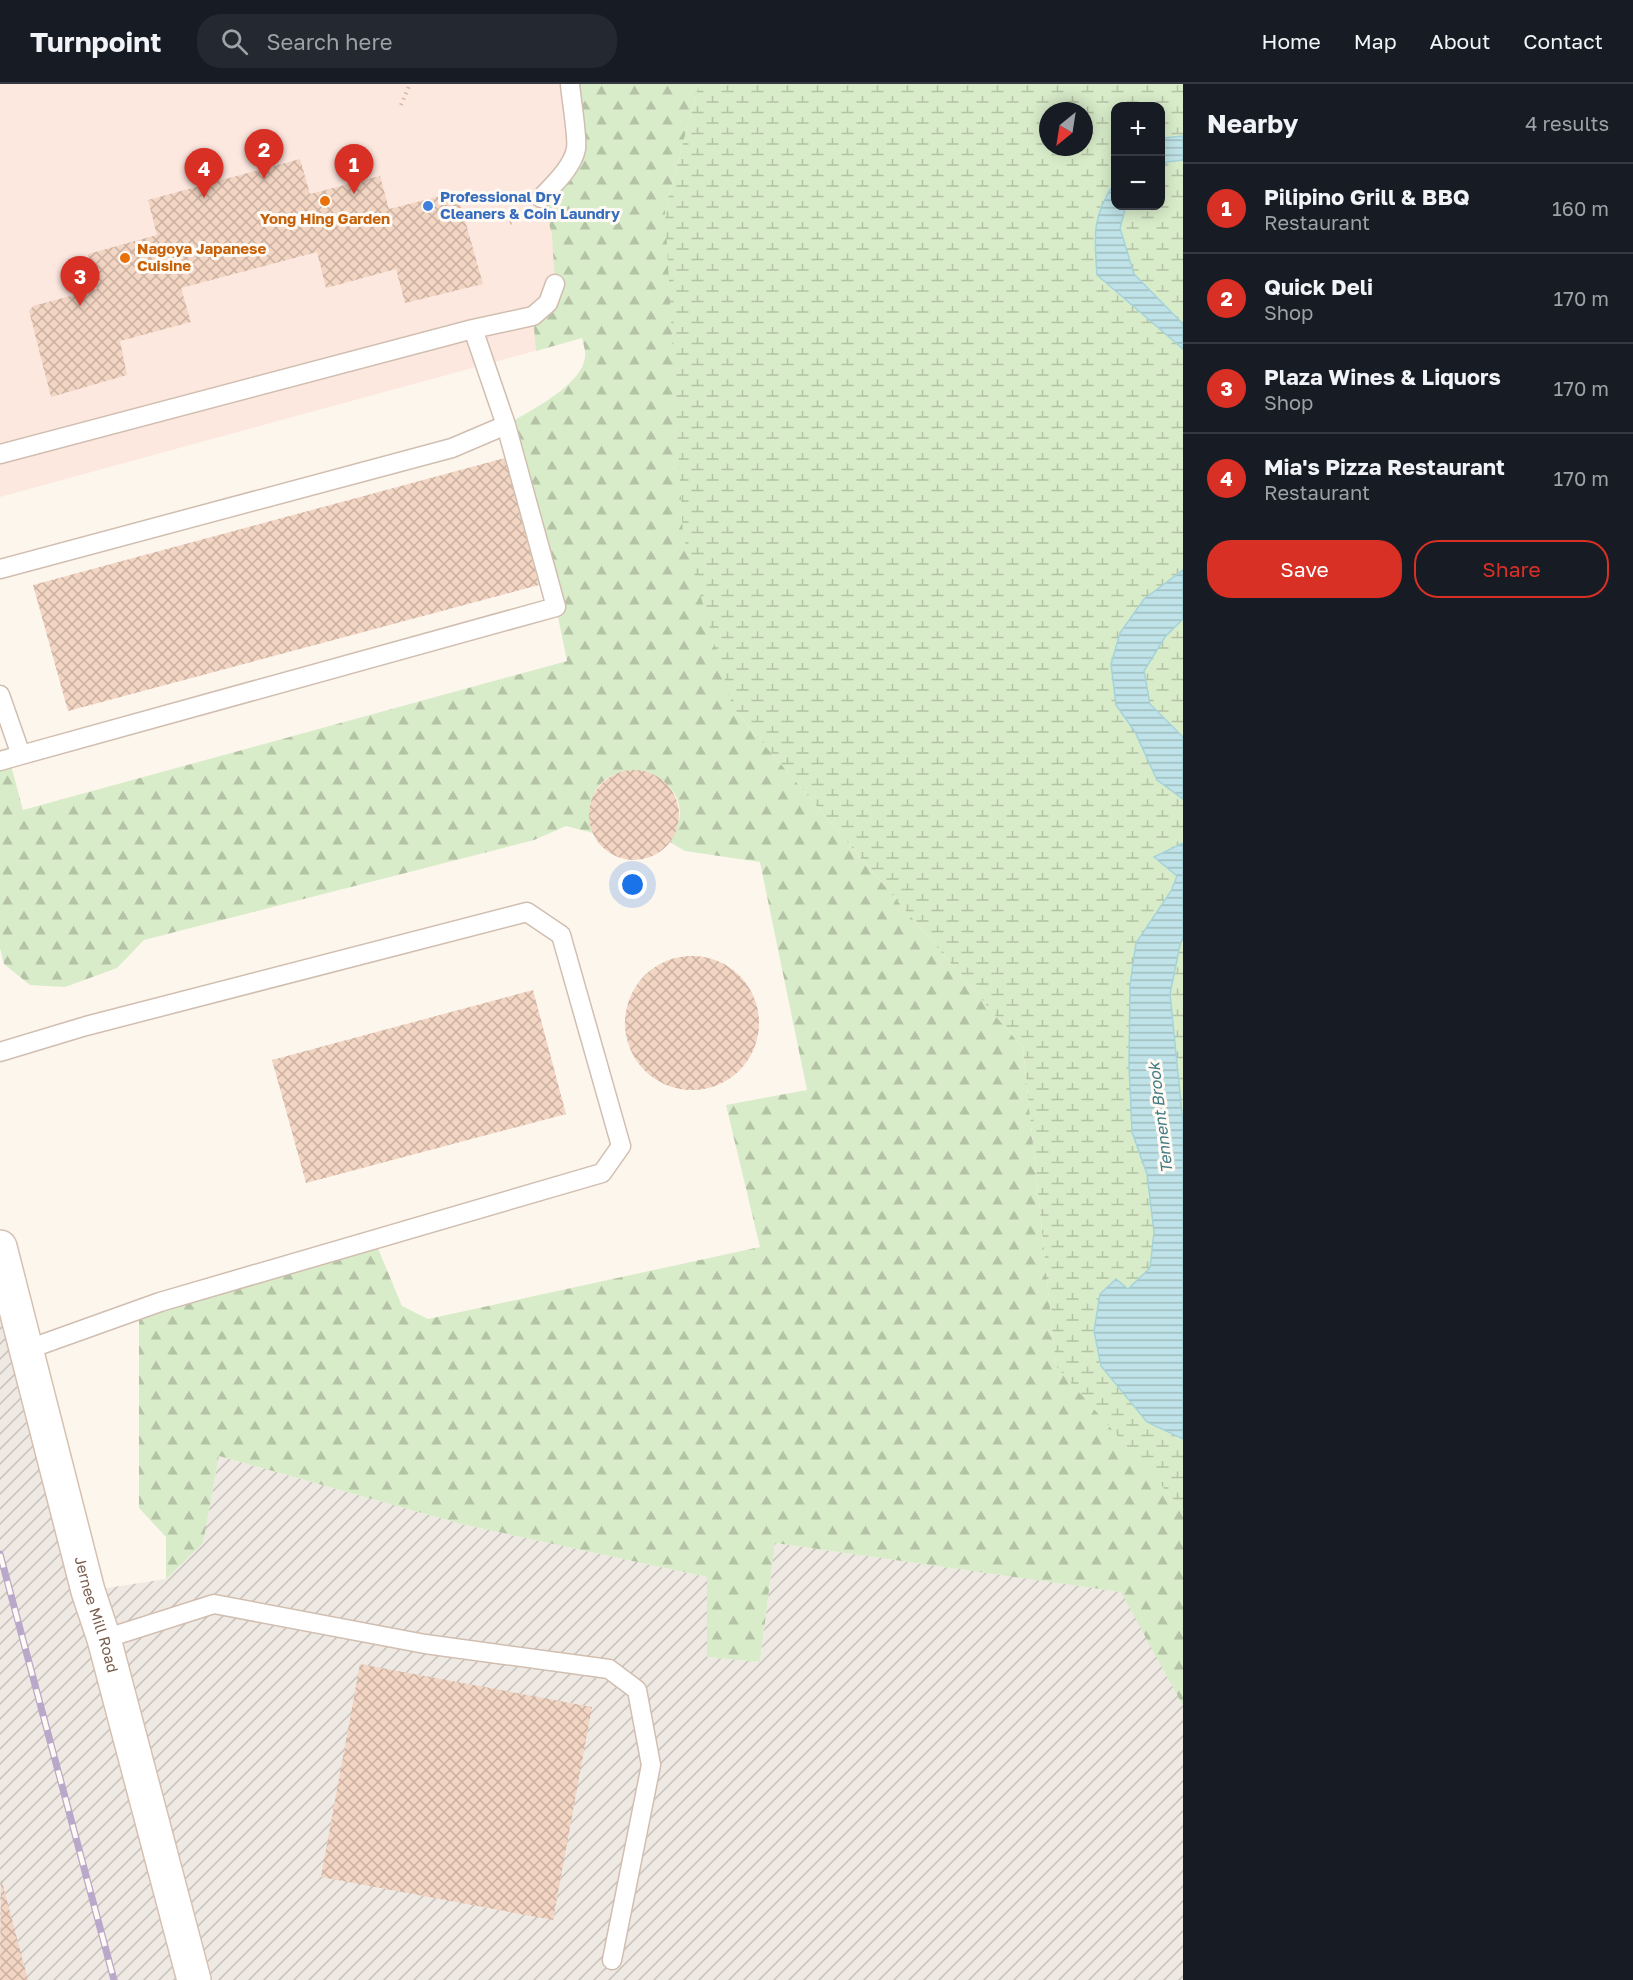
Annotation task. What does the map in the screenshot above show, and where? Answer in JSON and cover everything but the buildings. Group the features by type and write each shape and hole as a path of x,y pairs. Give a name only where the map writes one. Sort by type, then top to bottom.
{"street":[{"name":"Jernee Mill Road","path":"0,1247 88,1591 104,1639 194,1980"}],"lane":[{"path":"541,198 561,176 576,148 570,84"},
{"path":"0,454 473,329 533,316 549,303 555,284"},
{"path":"0,761 556,608 506,425 473,329"},
{"path":"0,569 452,448 506,425"},
{"path":"0,695 21,755"},
{"path":"0,1052 86,1026 527,912 561,934 621,1146 602,1173 160,1302 26,1350"},
{"path":"104,1639 214,1604 425,1644 609,1669 637,1690 651,1765 612,1960"}],"path":[{"path":"400,105 410,84"}],"shaded area":[{"path":"0,84 614,84 582,338 0,497"},
{"path":"0,1247 88,1591 166,1579 203,1543 219,1456 461,1524 707,1577 707,1657 760,1662 775,1543 1122,1592 1183,1706 1183,1980 0,1980"}],"green space":[{"path":"570,84 699,84 665,210 733,708 1023,1048 1056,1365 1183,1510 1183,1706 1121,1592 775,1543 760,1662 707,1657 707,1577 461,1524 219,1456 203,1543 166,1579 166,1537 139,1508 139,1307 374,1239 402,1306 428,1319 760,1247 726,1105 807,1090 760,862 685,851 670,842 680,816 675,794 661,780 641,772 620,773 602,783 591,802 593,833 566,826 534,840 144,940 117,968 65,987 30,985 4,964 0,948 0,761 9,758 23,810 567,661 556,607 506,425 553,397 565,387 575,378 585,357 582,338 536,351 533,316 555,284 552,235 544,203 570,163"},
{"path":"699,84 1183,84 1183,136 1165,138 1165,102 1111,102 1111,188 1104,198 1097,275 1183,349 1183,570 1144,599 1116,705 1135,732 1157,780 1183,799 1183,843 1154,857 1177,876 1169,894 1136,943 1130,985 1129,1065 1132,1132 1147,1174 1154,1232 1150,1268 1128,1289 1147,1422 1183,1439 1183,1510 1056,1366 1023,1048 733,708 683,535 665,210"},
{"path":"1183,160 1183,324 1134,274 1120,228 1125,210 1165,210 1165,164"},
{"path":"1183,619 1183,737 1150,704 1144,671 1165,637"},
{"path":"1183,938 1183,1123 1170,994"}],"water":[{"path":"1183,136 1183,160 1165,164 1165,138"},
{"path":"1111,189 1111,210 1125,210 1120,228 1134,274 1183,324 1183,349 1097,275 1096,227 1102,205"},
{"path":"1183,570 1183,619 1165,637 1144,671 1150,704 1183,737 1183,799 1157,780 1135,732 1116,705 1111,664 1120,633 1144,599"},
{"name":"Tennent Brook","path":"1183,843 1183,938 1170,994 1183,1123 1183,1439 1147,1422 1101,1366 1094,1331 1100,1294 1116,1279 1128,1289 1150,1268 1154,1232 1147,1174 1132,1132 1129,1065 1130,985 1136,943 1171,891 1177,876 1154,857"}],"railway":[{"path":"0,1554 114,1980"}],"place":[{"name":"Quick Deli","path":"264,179"},
{"name":"Pilipino Grill & BBQ","path":"354,194"},
{"name":"Mia's Pizza Restaurant","path":"204,198"},
{"name":"Yong Hing Garden","path":"325,201"},
{"name":"Professional Dry Cleaners & Coin Laundry","path":"428,206"},
{"name":"Nagoya Japanese Cuisine","path":"125,258"},
{"name":"Plaza Wines & Liquors","path":"80,306"}]}
